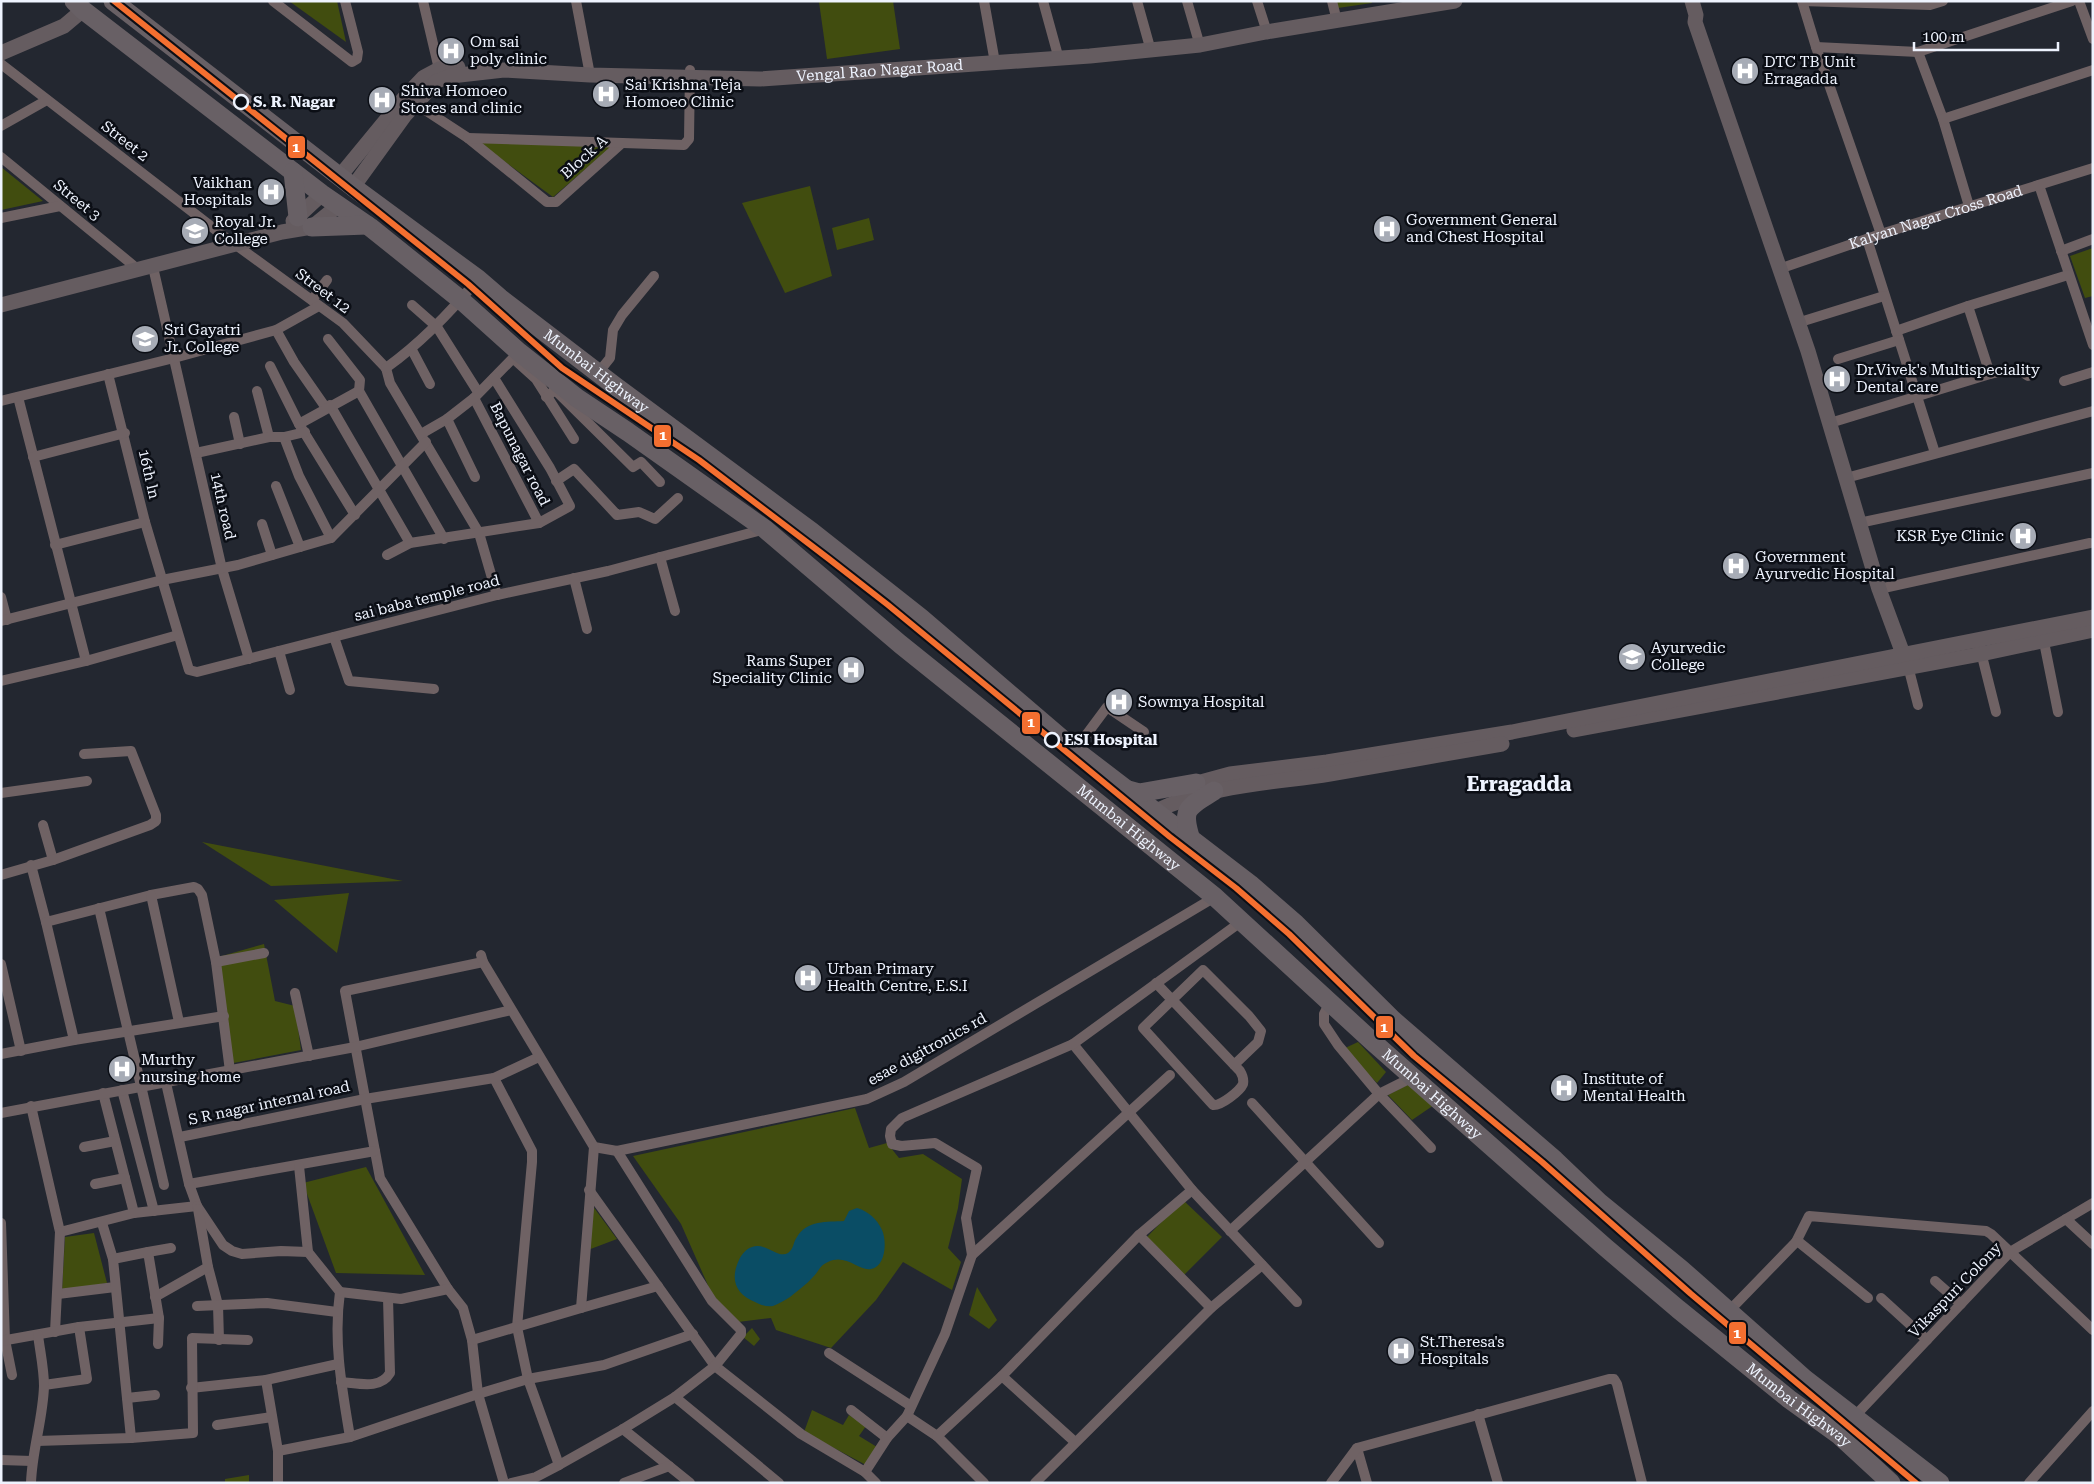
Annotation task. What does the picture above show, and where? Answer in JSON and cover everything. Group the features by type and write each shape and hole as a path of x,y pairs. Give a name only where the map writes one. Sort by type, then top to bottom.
{"highway":[{"name":"Mumbai Highway","path":"113,1 478,279 598,373 800,524 921,618 1075,750 1250,884 1296,924 1393,1020 1600,1202 1729,1311 1805,1379 1940,1483"},
{"name":"Mumbai Highway","path":"78,6 322,194 367,225 461,300 516,354 765,530 900,644 1215,897 1413,1078 1678,1309 1789,1399 1839,1435 1892,1483"},
{"path":"293,172 302,223 367,225"},
{"path":"900,644 921,618"},
{"path":"1125,788 1139,793 1196,783"},
{"path":"1191,840 1185,820 1187,811 1214,792"},
{"path":"1529,1180 1549,1156"},
{"path":"1789,1399 1805,1379"}],"main road":[{"name":"Vengal Rao Nagar Road","path":"347,181 437,81 451,76 504,70 690,74 737,73 1012,59 1150,47 1265,26 1334,7 1410,1"},
{"name":"Vengal Rao Nagar Road","path":"1012,59 1056,52 1200,45 1304,25 1455,1"},
{"path":"1683,1 1692,20 1696,22"},
{"path":"1692,1 1696,22 1830,423 1879,589 1906,660"},
{"path":"1,53 64,26 78,6"},
{"name":"Vengal Rao Nagar Road","path":"438,69 500,63 590,71"},
{"path":"347,181 405,97 424,77 438,69"},
{"path":"1,305 153,268 280,227 302,223 322,194"},
{"path":"1,298 282,232 339,205"},
{"path":"1149,806 1196,783 1230,774 1327,762 1512,732 1906,660 1981,654 2093,617"},
{"path":"1149,806 1170,804 1214,792 1515,741 1906,660 1978,639 2093,630"}],"street":[{"path":"274,1 347,60 352,62 357,58 358,52 345,1"},
{"path":"423,1 438,69"},
{"path":"576,1 590,71"},
{"path":"984,1 987,59"},
{"path":"1043,1 1056,52"},
{"path":"1137,1 1150,47"},
{"path":"1187,1 1198,39"},
{"path":"1257,1 1265,26"},
{"path":"1881,234 1816,47 1802,1 1930,5 1943,1"},
{"path":"1816,47 1918,52 2072,1"},
{"path":"2079,1 2093,39"},
{"path":"1918,52 1943,119 1969,206"},
{"name":"Street 2","path":"1,64 233,243"},
{"path":"1943,119 2093,70"},
{"path":"622,143 684,145 688,142 690,74"},
{"path":"1,126 47,100"},
{"name":"Block A","path":"416,104 468,138 547,202 553,203 622,143"},
{"name":"Block A","path":"468,138 622,143"},
{"name":"Street 3","path":"1,157 134,266"},
{"name":"Kalyan Nagar Cross Road","path":"1779,268 2093,168"},
{"path":"2039,185 2093,345"},
{"path":"1,218 60,206"},
{"path":"1867,239 1936,453"},
{"path":"2060,251 2093,239"},
{"name":"Street 12","path":"233,243 343,324 386,368"},
{"name":"14th road","path":"153,268 222,569 249,659"},
{"path":"1838,359 1968,306 2068,275"},
{"path":"598,373 610,358 613,330 622,315 654,276"},
{"path":"478,279 437,327 412,350 386,368 390,383 479,532 498,595"},
{"path":"1,401 174,358 276,330 315,303 327,280"},
{"path":"1797,323 1884,296"},
{"name":"Bapunagar road","path":"412,305 437,327 476,395 539,523"},
{"path":"1968,306 1990,374"},
{"path":"276,330 294,362 328,406 380,489 410,543"},
{"path":"328,339 360,380 358,391 444,539"},
{"path":"412,350 430,384"},
{"path":"1,597 4,621 162,580 222,569 331,538 380,489 423,438 476,395 516,354 536,379 574,439"},
{"path":"270,366 302,428 355,515"},
{"path":"1830,423 1990,374 2013,370 2024,371 2028,376"},
{"path":"2064,381 2093,372"},
{"name":"16th ln","path":"108,374 145,522 162,580"},
{"path":"387,555 410,543 539,523 570,506 494,378"},
{"path":"257,390 269,437"},
{"path":"546,397 555,390 633,466 641,462 660,482"},
{"path":"196,453 269,437 284,437 302,428 328,406 358,391"},
{"path":"18,397 86,661"},
{"path":"1846,478 2093,411"},
{"path":"234,417 240,444"},
{"path":"447,419 475,477"},
{"path":"33,457 124,433"},
{"path":"284,437 299,476 331,538"},
{"path":"556,481 574,469 617,515 638,512 655,519 678,498"},
{"path":"1859,523 2093,472"},
{"path":"276,486 300,547"},
{"path":"55,545 145,522"},
{"path":"262,524 272,555"},
{"name":"sai baba temple road","path":"162,580 188,670 197,672 498,595 765,530"},
{"path":"1879,589 2092,546"},
{"path":"660,557 675,611"},
{"path":"574,578 587,629"},
{"path":"2042,633 2058,712"},
{"path":"1,681 86,661 178,635"},
{"path":"334,637 349,681 434,689"},
{"path":"1978,639 1996,712"},
{"path":"279,651 290,690"},
{"path":"1906,660 1918,705"},
{"path":"1075,750 1107,708 1144,732"},
{"path":"1,875 53,860 150,825 156,821 156,815 131,751 84,754"},
{"path":"1,793 87,781"},
{"path":"43,825 53,860"},
{"path":"31,865 74,1040"},
{"path":"46,922 151,896 194,887 198,890 202,895 216,962 230,1071"},
{"path":"151,896 179,1022"},
{"name":"esae digitronics rd","path":"594,1147 617,1151 866,1100 904,1082 1215,897"},
{"path":"99,908 164,1185"},
{"path":"865,1472 887,1438 910,1411 945,1334 972,1255 966,1218 977,1168 935,1143 901,1146 892,1144 890,1140 891,1129 902,1118 1073,1044 1242,921"},
{"path":"216,962 264,953"},
{"path":"1191,958 1249,1016 1261,1031 1258,1042 1234,1065"},
{"path":"504,1483 478,1394 472,1340 462,1308 380,1178 345,991 482,959 594,1147 581,1308"},
{"path":"1,964 21,1051"},
{"path":"1156,983 1172,1000 1234,1065 1244,1078 1242,1085 1218,1106 1213,1105 1144,1028 1172,1000 1203,970"},
{"path":"295,993 309,1056"},
{"path":"1330,1002 1324,1014 1324,1024 1338,1045 1379,1094 1431,1148"},
{"path":"1,1113 355,1047 511,1010"},
{"path":"1,1054 179,1022 224,1016"},
{"path":"1073,1044 1192,1190 1297,1302"},
{"name":"S R nagar internal road","path":"180,1137 365,1099 494,1078 539,1057"},
{"path":"972,1255 1170,1075"},
{"path":"494,1078 532,1151 517,1327 528,1379 558,1466"},
{"path":"1230,1231 1379,1094 1413,1078"},
{"path":"166,1083 180,1137 189,1184 197,1206 208,1267 218,1305 219,1340"},
{"path":"122,1090 154,1212"},
{"path":"103,1093 134,1213"},
{"path":"1252,1103 1378,1243"},
{"path":"31,1106 60,1232 55,1332"},
{"path":"84,1147 115,1141"},
{"path":"189,1184 299,1166 374,1151"},
{"path":"511,1483 538,1480 558,1466 623,1430 675,1396 715,1366 741,1332 712,1302 617,1151"},
{"path":"299,1166 308,1252 340,1292 401,1299 448,1288"},
{"path":"95,1184 125,1178"},
{"path":"590,1190 715,1366 801,1434 865,1472 876,1483"},
{"path":"937,1436 1002,1376 1139,1236 1192,1190"},
{"name":"Vikaspuri Colony","path":"1854,1417 2010,1252 2093,1203"},
{"path":"60,1232 102,1223 134,1213 197,1206"},
{"path":"197,1206 223,1245 232,1251 242,1254 281,1251 308,1252"},
{"path":"1729,1311 1796,1242 1810,1216 1819,1216 1986,1231 2093,1330"},
{"path":"2066,1220 2093,1244"},
{"path":"1,1223 3,1341 12,1375"},
{"path":"102,1223 113,1259 130,1438"},
{"path":"1139,1236 1211,1308"},
{"path":"1796,1242 1800,1243 1868,1298"},
{"path":"113,1259 171,1248"},
{"path":"148,1252 159,1318 158,1344"},
{"path":"1035,1483 1074,1442 1211,1308 1262,1265"},
{"path":"155,1297 208,1267"},
{"path":"1935,1280 1961,1304"},
{"path":"472,1340 658,1286"},
{"path":"58,1294 115,1287"},
{"path":"340,1292 337,1312 338,1364 350,1437"},
{"path":"341,1382 374,1384 382,1382 390,1373 388,1298"},
{"path":"1881,1298 1927,1340"},
{"path":"197,1306 267,1303 337,1312"},
{"path":"3,1341 79,1328 159,1318"},
{"path":"44,1385 87,1379 79,1328"},
{"path":"278,1451 350,1437 478,1394 528,1379 604,1365 693,1334"},
{"path":"31,1483 32,1461 37,1441 44,1385 38,1335"},
{"path":"37,1441 130,1438 193,1433 191,1388 192,1338 248,1340"},
{"path":"829,1354 910,1411 984,1483"},
{"path":"191,1388 266,1380 338,1364"},
{"path":"1002,1376 1074,1442"},
{"path":"1331,1483 1357,1448 1614,1379 1617,1384 1642,1483"},
{"path":"266,1380 278,1451 278,1483"},
{"path":"127,1398 155,1395"},
{"path":"675,1396 779,1483"},
{"path":"852,1410 887,1438"},
{"path":"2029,1483 2093,1411"},
{"path":"1478,1414 1498,1483"},
{"path":"217,1425 272,1417"},
{"path":"623,1430 690,1483"},
{"path":"1357,1448 1367,1483"},
{"path":"1,1460 32,1461"},
{"path":"624,1483 669,1466"}],"green space":[{"path":"289,1 337,1 346,42"},
{"path":"893,1 900,49 827,59 819,2"},
{"path":"1336,1 1371,1 1372,3 1338,8"},
{"path":"478,142 615,144 553,197"},
{"path":"1,167 43,201 1,210"},
{"path":"810,186 832,276 785,293 742,203"},
{"path":"869,218 874,240 837,250 832,228"},
{"path":"2093,248 2093,296 2085,298 2070,256"},
{"path":"202,842 403,881 271,886"},
{"path":"349,893 337,953 274,900"},
{"path":"264,944 275,1001 295,1006 301,1050 228,1064 215,958"},
{"path":"1358,1042 1386,1072 1377,1083 1343,1049"},
{"path":"1413,1082 1434,1105 1412,1120 1388,1095"},
{"path":"855,1108 869,1148 887,1143 899,1158 923,1154 962,1179 958,1208 948,1248 961,1262 952,1290 903,1262 876,1300 831,1348 776,1330 771,1318 738,1322 714,1299 681,1224 633,1156"},
{"path":"366,1167 425,1275 336,1273 303,1183"},
{"path":"1183,1200 1222,1237 1183,1276 1146,1238"},
{"path":"592,1205 617,1239 588,1250"},
{"path":"94,1233 107,1283 62,1291 65,1237"},
{"path":"977,1287 997,1320 989,1329 969,1315"},
{"path":"752,1328 760,1339 754,1346 743,1337"},
{"path":"812,1410 843,1425 849,1415 866,1426 859,1436 877,1447 866,1465 804,1432"},
{"path":"249,1475 249,1483 225,1483 225,1479"}],"water":[{"path":"857,1208 865,1211 875,1219 884,1235 884,1252 880,1263 876,1267 871,1269 862,1268 841,1260 828,1262 790,1297 773,1306 766,1306 748,1299 739,1290 735,1280 736,1267 741,1256 748,1249 757,1246 780,1254 788,1253 801,1231 806,1227 824,1222 844,1221 849,1211"}],"transit line":[{"name":"1","path":"114,1 468,284 562,368 699,460 829,559 888,605 1170,837 1236,888 1289,934 1414,1056 1542,1162 1691,1294 1916,1483"}],"place":[{"name":"Om sai poly clinic","path":"451,51"},
{"name":"DTC TB Unit Erragadda","path":"1745,71"},
{"name":"Sai Krishna Teja Homoeo Clinic","path":"606,94"},
{"name":"Shiva Homoeo Stores and clinic","path":"382,100"},
{"name":"S. R. Nagar","path":"241,102"},
{"name":"Vaikhan Hospitals","path":"271,192"},
{"name":"Government General and Chest Hospital","path":"1387,229"},
{"name":"Royal Jr. College","path":"195,231"},
{"name":"Sri Gayatri Jr. College","path":"145,339"},
{"name":"Dr.Vivek's Multispeciality Dental care","path":"1837,379"},
{"name":"KSR Eye Clinic","path":"2023,536"},
{"name":"Government Ayurvedic Hospital","path":"1736,566"},
{"name":"Ayurvedic College","path":"1632,657"},
{"name":"Rams Super Speciality Clinic","path":"851,670"},
{"name":"Sowmya Hospital","path":"1119,702"},
{"name":"ESI Hospital","path":"1052,740"},
{"name":"Urban Primary Health Centre, E.S.I","path":"808,978"},
{"name":"Murthy nursing home","path":"122,1069"},
{"name":"Institute of Mental Health","path":"1564,1088"},
{"name":"St.Theresa's Hospitals","path":"1401,1351"}],"district":[{"name":"Erragadda","path":"1519,784"}]}
